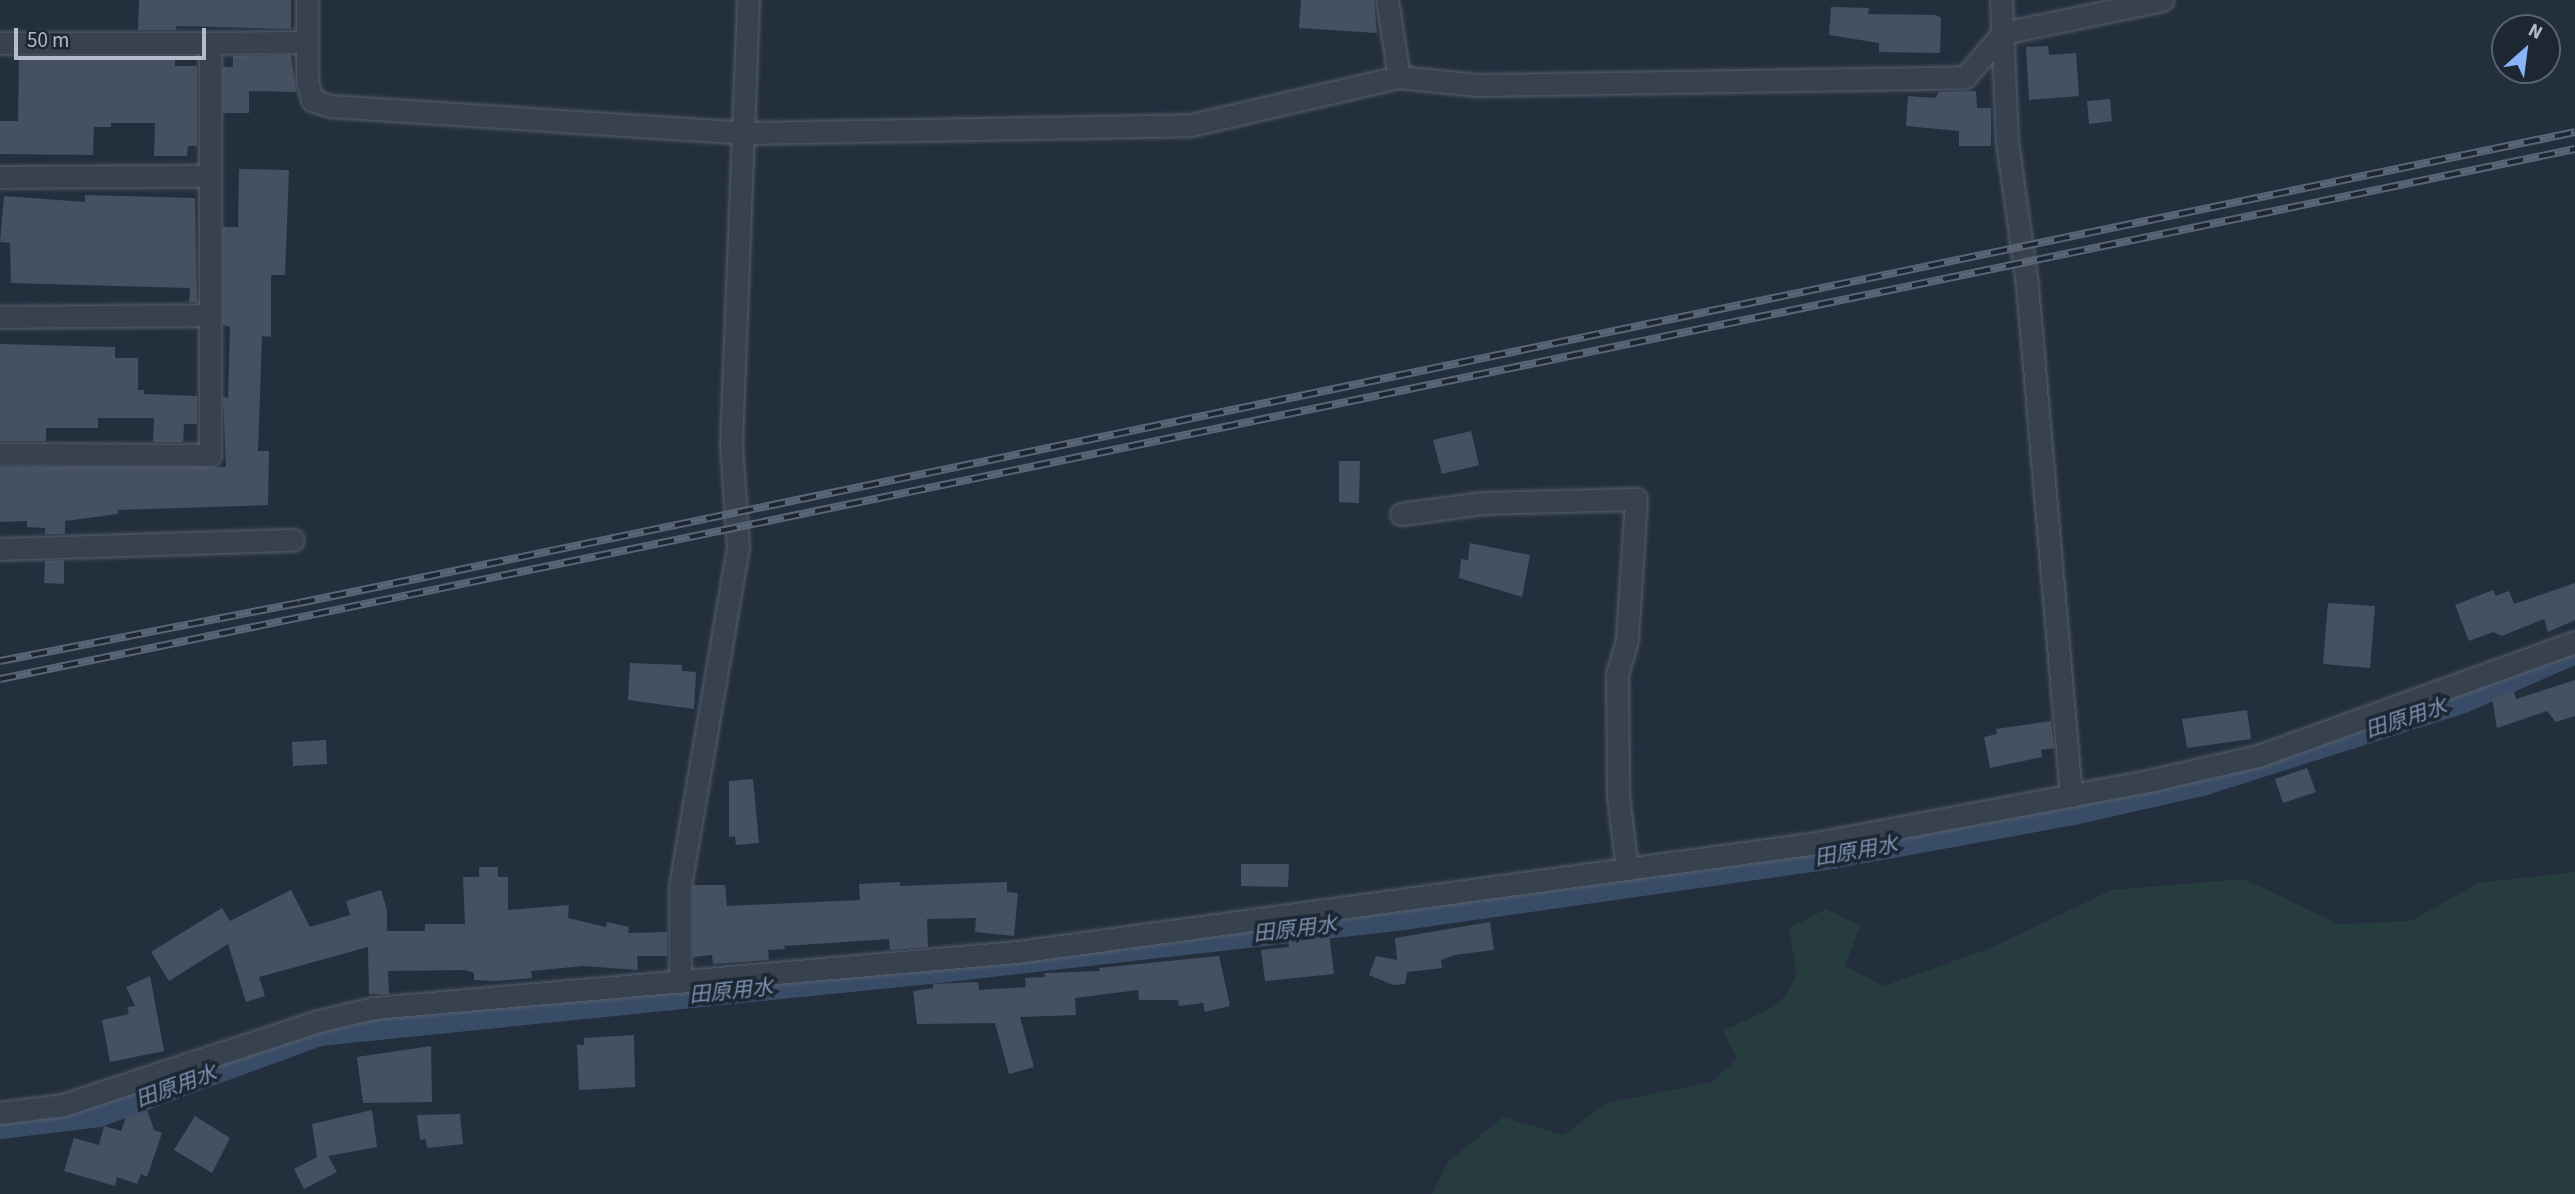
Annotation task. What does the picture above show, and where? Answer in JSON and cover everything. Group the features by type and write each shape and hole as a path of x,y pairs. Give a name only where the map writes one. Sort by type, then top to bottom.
{"street":[{"path":"307,0 307,81 312,100 330,106 745,133 1191,125 1399,77 1477,85 1965,77 2003,33 2163,0"},
{"path":"680,982 680,886 738,547 732,444 748,0"},
{"path":"1387,0 1399,77"},
{"path":"2001,0 2007,141 2027,285 2071,796"},
{"path":"0,43 307,42"},
{"path":"0,454 210,455 207,176 211,43"},
{"path":"0,177 207,176"},
{"path":"0,317 210,315"},
{"path":"1401,514 1482,503 1636,499 1627,640 1617,674 1618,796 1627,868"},
{"path":"0,549 293,540"},
{"path":"0,1113 64,1105 307,1025 374,1008 1017,952 1377,906 1627,868 1816,843 2071,796 2258,756 2575,642"}],"green space":[{"path":"2575,872 2575,1194 1432,1194 1448,1162 1503,1117 1563,1135 1607,1103 1712,1082 1737,1059 1723,1031 1779,1004 1797,976 1789,928 1826,909 1860,926 1845,966 1884,986 1993,947 2111,890 2244,879 2339,924 2411,921 2478,883"}],"building":[{"path":"139,0 291,0 291,29 176,26 176,30 138,30"},
{"path":"1301,0 1374,0 1377,33 1299,28"},
{"path":"1831,7 1869,8 1868,14 1936,15 1941,18 1940,53 1879,52 1879,43 1829,35"},
{"path":"2048,46 2049,55 2076,53 2079,96 2029,100 2026,47"},
{"path":"291,55 296,92 249,91 249,113 223,113 223,67 233,67 233,56"},
{"path":"19,56 175,56 175,66 197,66 197,146 188,146 187,156 154,156 155,123 111,123 111,127 94,127 93,155 0,154 0,121 18,121"},
{"path":"1976,91 1977,108 1991,108 1991,146 1959,146 1959,131 1906,126 1908,96 1935,98 1939,92"},
{"path":"2110,99 2112,121 2089,124 2087,101"},
{"path":"239,169 289,170 285,275 271,275 271,337 262,336 258,451 269,451 268,505 118,510 118,514 65,521 65,534 45,534 45,528 27,527 27,521 0,522 0,467 226,467 223,397 228,398 230,327 223,324 223,227 238,227"},
{"path":"85,195 195,198 197,302 189,302 190,288 11,283 10,243 0,242 4,196 85,202"},
{"path":"0,344 115,347 115,358 138,358 138,390 144,390 144,394 197,396 197,424 184,424 183,442 153,442 154,418 98,418 98,428 46,428 46,441 0,441"},
{"path":"1471,431 1479,465 1442,474 1433,440"},
{"path":"1339,461 1360,461 1359,503 1339,502"},
{"path":"1470,543 1530,555 1522,597 1459,578 1461,559 1468,560"},
{"path":"64,560 64,584 44,583 45,561"},
{"path":"2575,583 2575,620 2548,632 2544,619 2502,636 2493,632 2469,641 2455,605 2493,590 2496,596 2509,591 2514,604"},
{"path":"2328,603 2375,606 2370,668 2323,664"},
{"path":"630,663 682,665 682,671 696,672 694,709 628,700"},
{"path":"2575,680 2575,716 2556,722 2547,711 2497,728 2492,698 2514,691 2516,699"},
{"path":"2247,710 2251,739 2187,748 2182,719"},
{"path":"2051,721 2054,748 2041,750 2042,757 1990,768 1984,737 1997,734 1996,729"},
{"path":"326,740 327,764 293,766 292,742"},
{"path":"2307,768 2316,792 2283,803 2275,779"},
{"path":"753,779 759,843 736,845 735,836 729,837 729,781"},
{"path":"1241,864 1289,864 1288,887 1241,886"},
{"path":"479,867 498,867 498,877 508,877 508,910 569,905 568,918 606,927 607,922 629,927 628,933 667,932 667,956 637,956 638,970 583,966 531,971 532,978 496,981 474,980 474,973 465,970 388,971 389,994 369,994 368,947 259,977 265,996 246,1002 228,944 169,981 151,952 222,908 230,921 291,890 310,927 350,915 346,901 381,890 387,910 387,931 425,931 425,924 465,924 463,877 479,877"},
{"path":"900,882 900,886 1007,882 1007,892 1018,893 1014,936 975,932 976,918 927,919 928,947 890,950 889,939 784,946 785,949 768,950 769,960 713,964 712,955 693,957 693,885 725,885 727,906 860,900 859,884"},
{"path":"1490,922 1494,950 1454,955 1441,960 1442,968 1407,972 1405,984 1393,985 1369,975 1376,956 1397,960 1395,938"},
{"path":"1329,933 1334,974 1265,981 1261,950 1289,947 1288,938"},
{"path":"1219,956 1230,1006 1205,1012 1203,1003 1179,1006 1178,1000 1139,1000 1138,990 1075,998 1076,1015 1020,1017 1034,1067 1009,1074 995,1023 917,1024 913,991 933,988 933,984 978,982 979,990 1026,987 1025,978 1045,977 1045,973 1100,971 1099,968"},
{"path":"150,976 164,1051 110,1062 102,1020 129,1014 127,1007 135,1006 126,987"},
{"path":"634,1035 635,1087 579,1090 577,1045 584,1045 584,1038"},
{"path":"431,1046 432,1102 363,1103 357,1057"},
{"path":"147,1110 154,1130 162,1133 147,1177 141,1174 137,1184 117,1177 115,1186 64,1171 74,1138 99,1145 104,1126 121,1131 126,1117"},
{"path":"372,1110 377,1147 328,1156 337,1172 304,1189 294,1169 317,1157 312,1124"},
{"path":"460,1114 463,1144 427,1148 426,1139 420,1140 417,1115"},
{"path":"195,1116 230,1138 212,1173 174,1150"}],"waterway":[{"name":"田原用水","path":"0,1126 99,1114 319,1033 939,970 1404,917 1837,855 2069,813 2205,782 2463,700 2575,651"}],"railway":[{"path":"0,661 299,603 2575,132"},
{"path":"0,679 2575,149"}]}
